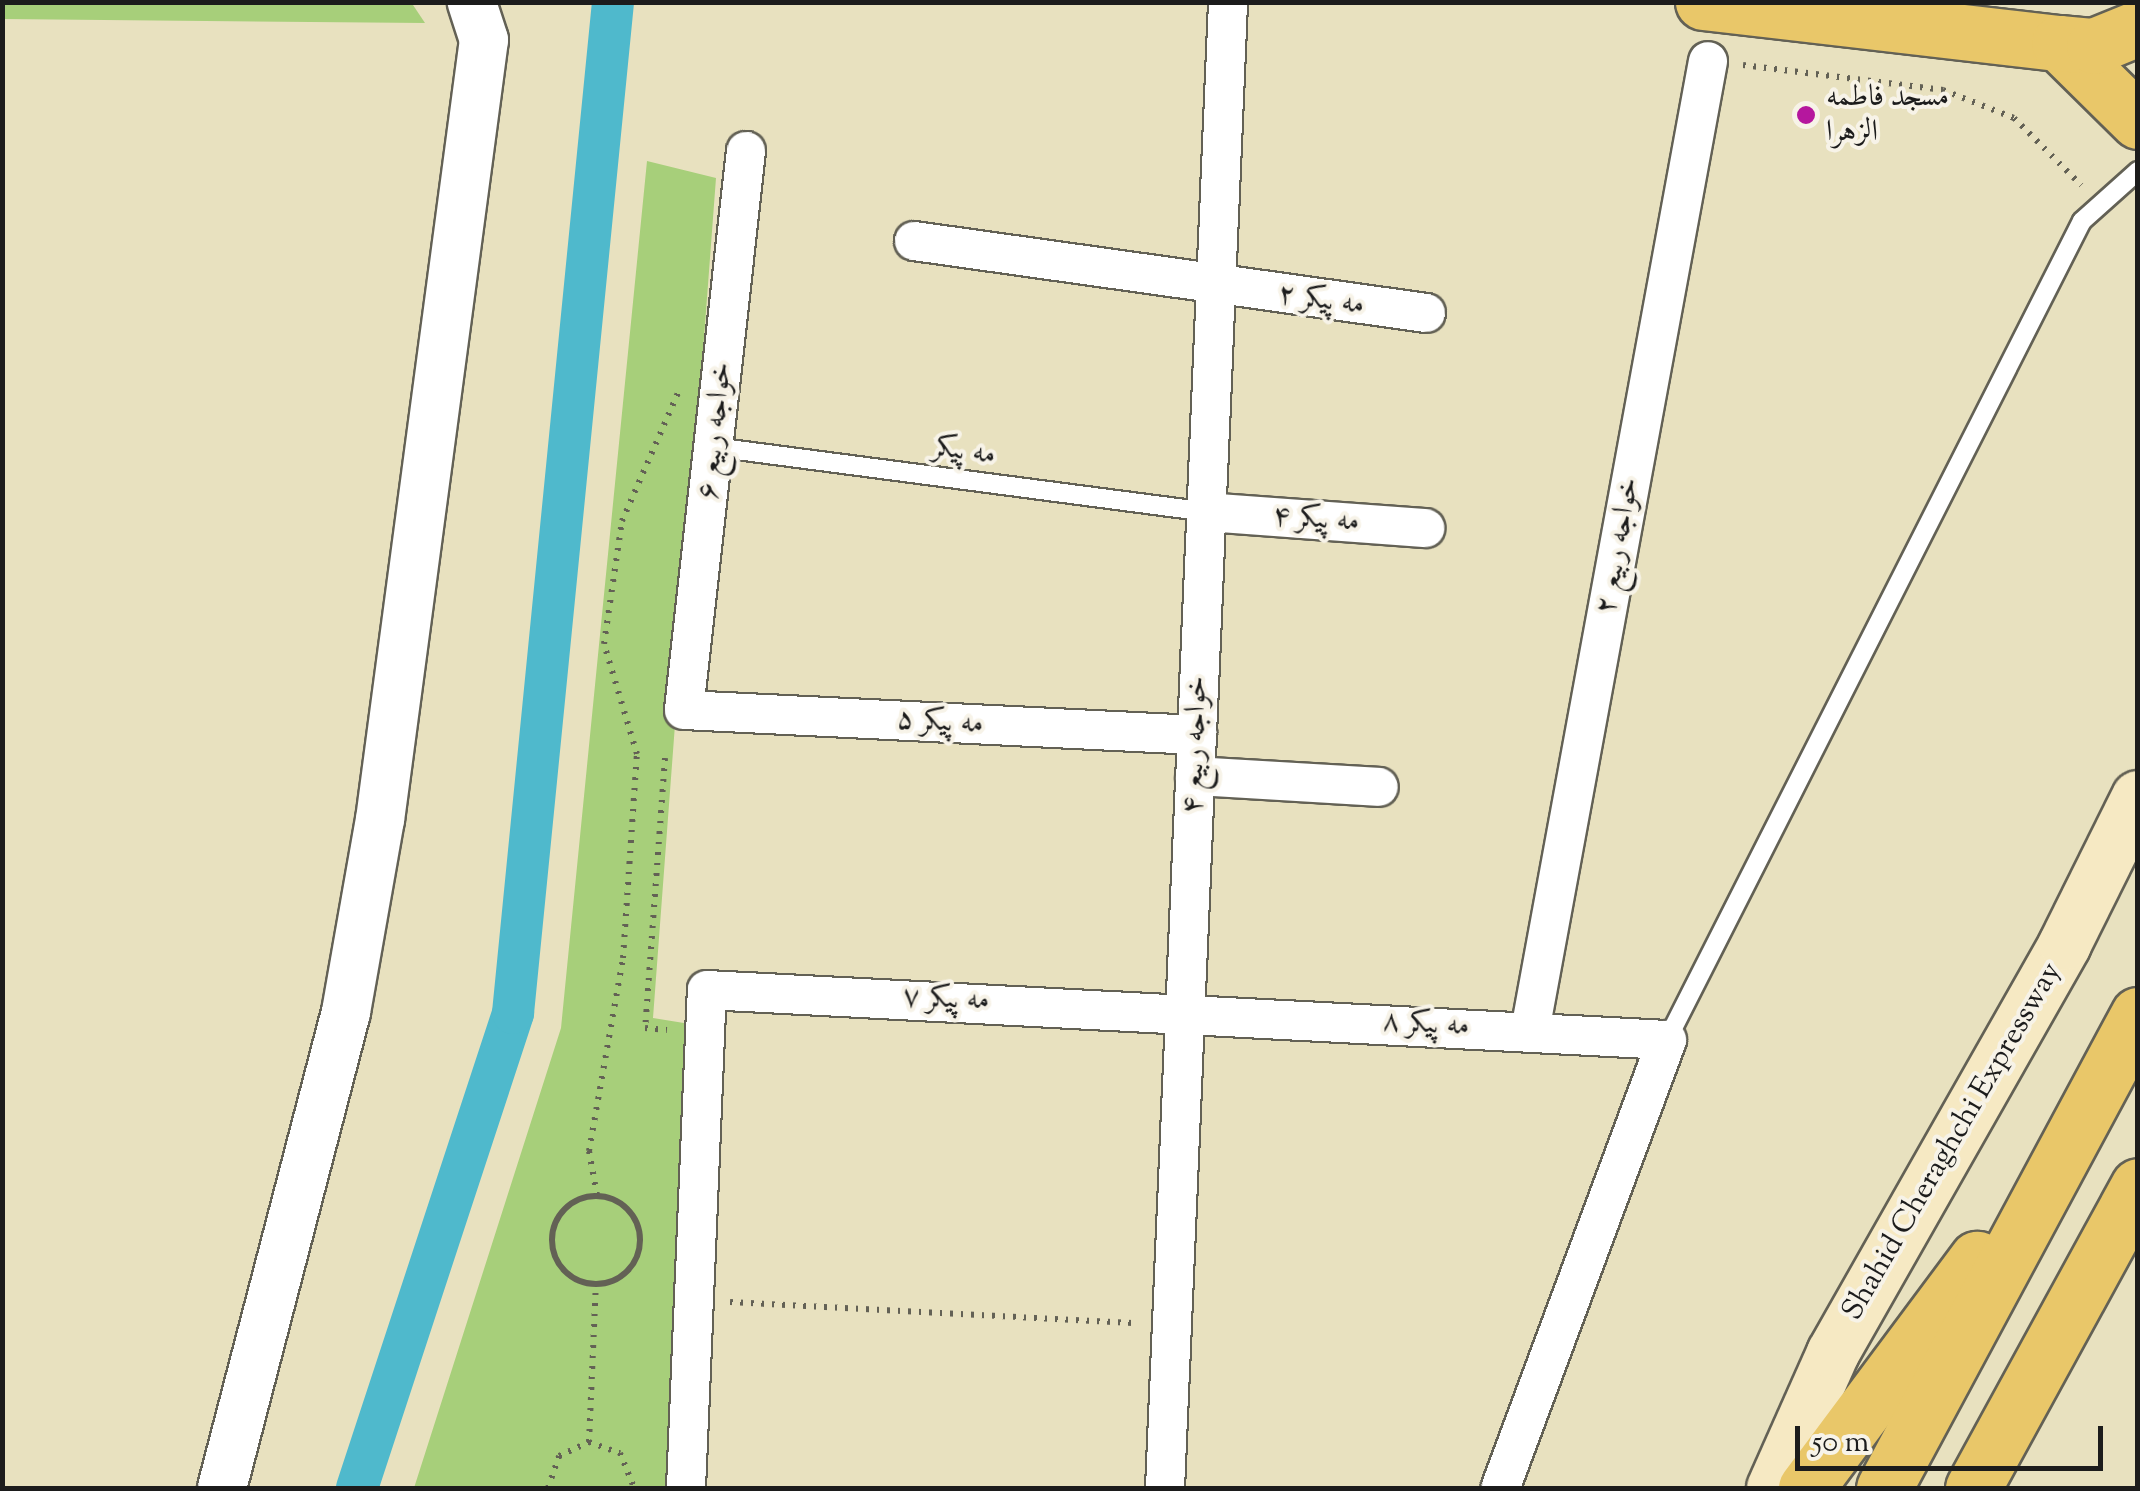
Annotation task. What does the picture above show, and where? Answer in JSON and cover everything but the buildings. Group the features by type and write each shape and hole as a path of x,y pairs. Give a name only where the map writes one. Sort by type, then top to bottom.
{"main road":[{"path":"1703,2 2094,46 2138,28"},
{"path":"2059,43 2138,121"},
{"name":"Shahid Cheraghchi Expressway","path":"1773,1488 1833,1353 2066,944 2138,797"},
{"path":"1884,1488 2138,1016"},
{"path":"1806,1488 2092,1104"},
{"path":"1973,1488 2138,1186"}],"street":[{"path":"222,1488 346,1012 380,820 484,40 472,2"},
{"name":"خواجه ربیع ۴","path":"1165,1488 1228,2"},
{"name":"خواجه ربیع ۲","path":"1530,1031 1708,61"},
{"name":"خواجه ربیع ۶","path":"684,710 746,151"},
{"name":"مه پیکر ۲","path":"914,240 1216,288 1426,313"},
{"name":"مه پیکر ۴","path":"1206,512 1425,528"},
{"name":"مه پیکر ۵","path":"684,710 1196,735"},
{"path":"1194,776 1379,787"},
{"name":"مه پیکر ۷","path":"694,1300 707,990 1185,1010"},
{"name":"مه پیکر ۸","path":"1185,1010 1667,1040"},
{"path":"1500,1488 1667,1040"},
{"path":"686,1488 694,1300"}],"lane":[{"path":"1667,1040 2082,221 2138,170"},
{"name":"مه پیکر","path":"714,447 1206,512"}],"path":[{"path":"1708,61 1942,90 2014,118 2068,166 2097,208"},
{"path":"596,1195 590,1151 623,958 636,754 606,624 622,521 685,375"},
{"path":"596,1195 625,1206 640,1232 625,1274 596,1284 568,1274 552,1232 568,1206 596,1195"},
{"path":"589,1442 596,1284"},
{"path":"694,1300 1172,1325"},
{"path":"548,1488 559,1456 589,1442 620,1453 634,1488"}],"green space":[{"path":"3,2 411,2 425,23 3,19"},
{"path":"647,161 716,178 653,1018 690,1024 675,1488 414,1488 561,1028"}],"waterway":[{"path":"357,1488 513,1013 613,2"}],"place":[{"name":"مسجد فاطمه الزهرا","path":"1806,115"}]}
